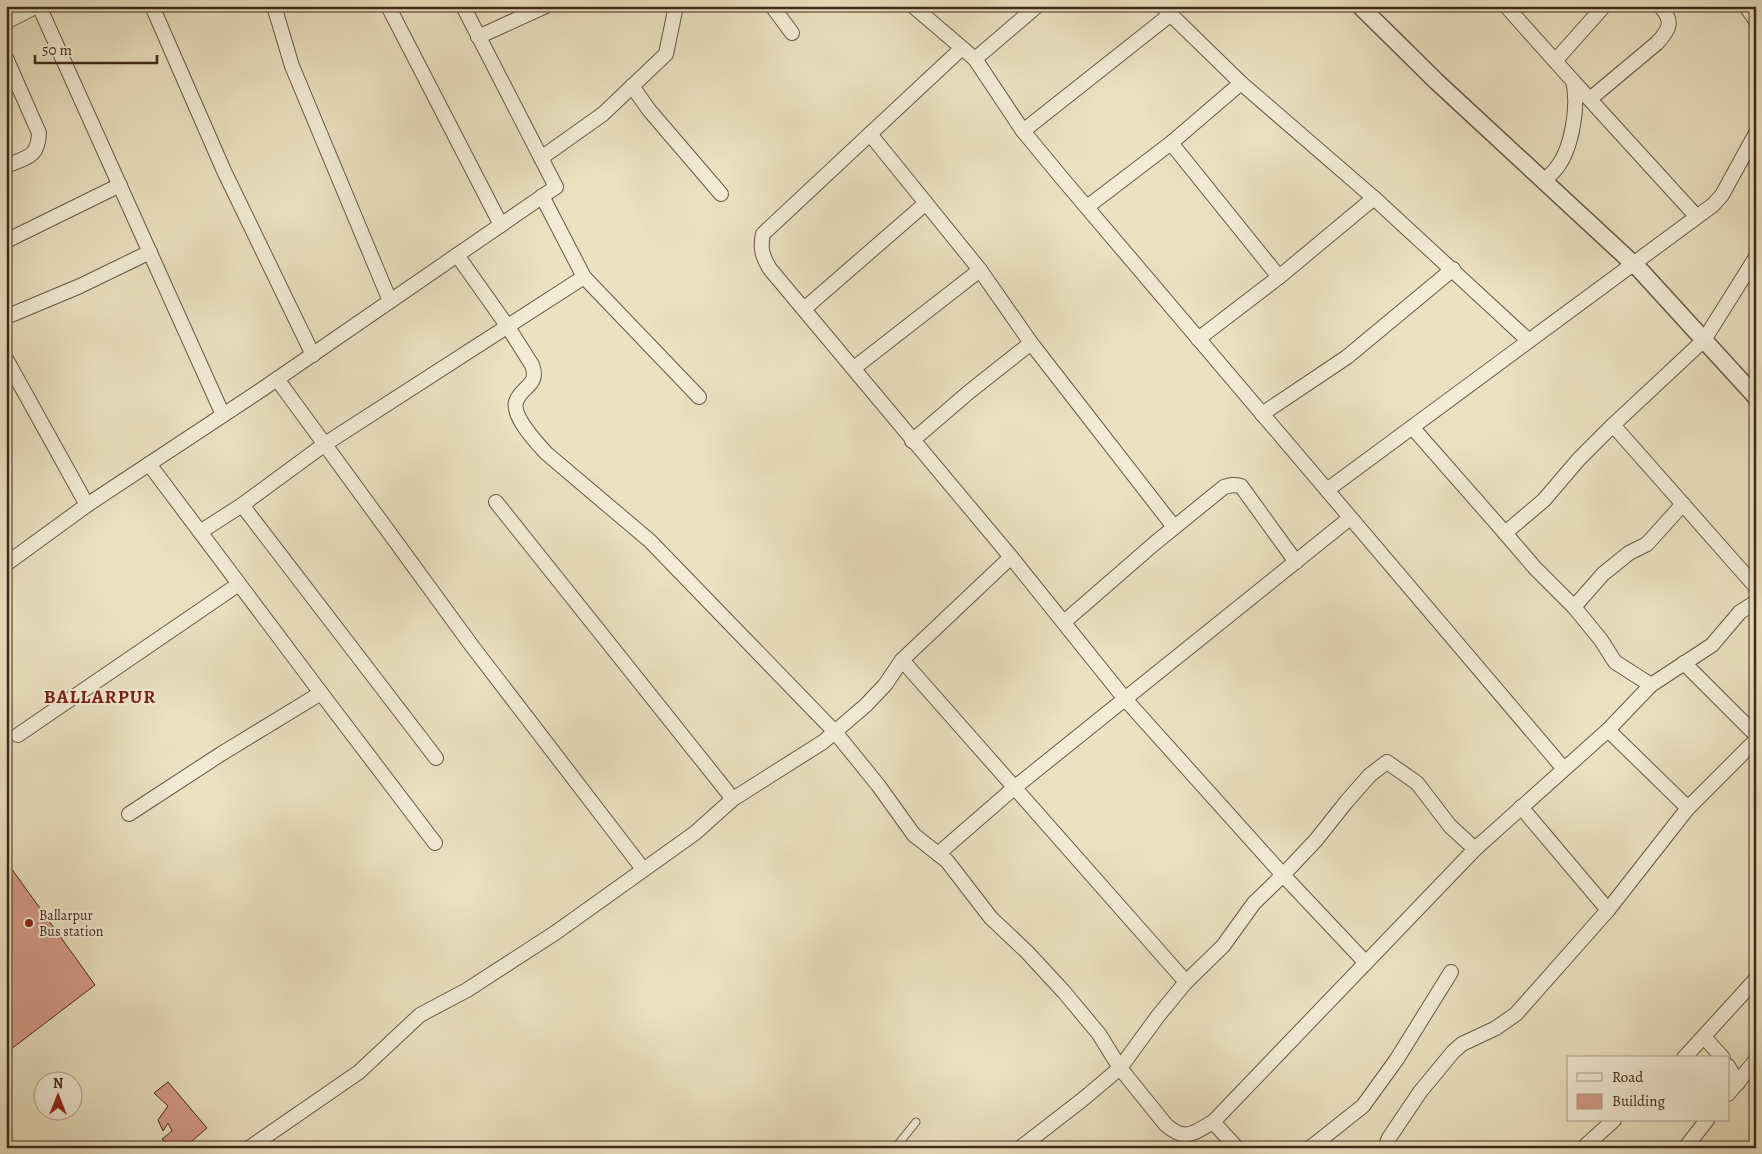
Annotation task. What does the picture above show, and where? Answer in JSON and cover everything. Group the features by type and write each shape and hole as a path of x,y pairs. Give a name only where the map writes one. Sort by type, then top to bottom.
{"street":[{"path":"6,22 38,6 223,415"},
{"path":"152,6 224,170 312,354"},
{"path":"274,6 292,66 390,301"},
{"path":"388,6 501,224"},
{"path":"6,564 87,505 277,379 556,186 463,6"},
{"path":"478,37 546,6"},
{"path":"541,158 603,114 666,54 676,6"},
{"path":"772,6 792,33"},
{"path":"913,6 975,59 1023,131 1564,769"},
{"path":"975,59 1037,6"},
{"path":"1360,6 1436,81 1633,263 1756,397"},
{"path":"1506,6 1697,218"},
{"path":"1555,61 1604,6"},
{"path":"1590,100 1664,35 1668,28 1669,18 1660,6"},
{"path":"1746,6 1756,21"},
{"path":"1023,131 1166,10 1241,83 1374,198 1528,340"},
{"path":"962,48 763,234 761,246 764,259 912,440 1011,557 1125,699 1283,875 1366,963"},
{"path":"6,58 39,132 38,145 34,154 6,166"},
{"path":"1544,181 1558,166 1569,144 1575,96 1573,81"},
{"path":"1087,208 1170,143 1241,83"},
{"path":"632,86 649,110 721,194"},
{"path":"1327,490 1528,340 1714,205 1722,195 1756,133"},
{"path":"870,134 980,270 1031,343 1174,527"},
{"path":"1170,143 1279,277"},
{"path":"6,240 120,186"},
{"path":"542,196 584,278 699,397"},
{"path":"1198,339 1279,277 1374,198"},
{"path":"804,309 926,203"},
{"path":"6,317 80,286 150,252"},
{"path":"457,255 508,326 532,364 534,371 532,382 517,400 516,405 521,421 531,436 546,453 650,542 835,732 878,785 914,835 947,861 991,918 1027,952 1099,1034 1120,1068 1166,1125 1175,1132 1184,1135 1189,1141 1213,1122 1479,845"},
{"path":"1505,533 1544,500 1579,459 1613,424 1704,340 1756,257"},
{"path":"1262,414 1347,357 1453,269"},
{"path":"854,368 980,270"},
{"path":"200,532 325,444 584,278"},
{"path":"912,440 1031,343"},
{"path":"6,359 87,505"},
{"path":"277,379 472,646 643,870"},
{"path":"1613,424 1756,587"},
{"path":"1412,427 1535,568 1574,607 1601,640 1615,662 1651,685"},
{"path":"149,464 435,843"},
{"path":"1064,622 1155,543 1224,487 1236,484 1241,486 1296,562"},
{"path":"496,502 733,799"},
{"path":"242,504 436,758"},
{"path":"1574,607 1603,574 1629,553 1647,544 1683,504"},
{"path":"938,854 1014,788 1350,518"},
{"path":"249,1148 359,1072 420,1015 467,990 555,933 695,833 733,799 823,742 866,705 885,685 902,660 1011,557"},
{"path":"18,735 239,584"},
{"path":"1022,1147 1120,1068 1158,1016 1186,982 1223,946 1254,903 1316,840 1370,775 1387,762 1417,784 1450,826 1475,849 1608,730 1651,685 1712,645 1740,612 1756,602"},
{"path":"902,660 1186,982"},
{"path":"1684,663 1756,735"},
{"path":"129,814 205,764 321,693"},
{"path":"1608,730 1688,808"},
{"path":"1385,1148 1389,1138 1420,1092 1453,1052 1462,1044 1496,1028 1516,1014 1608,910 1688,808 1756,740"},
{"path":"1522,806 1608,910"},
{"path":"1310,1148 1362,1106 1397,1059 1451,972"},
{"path":"1686,1056 1756,978"},
{"path":"1704,1037 1721,1056"},
{"path":"1730,1092 1756,1060"},
{"path":"1730,1069 1738,1083"},
{"path":"1213,1122 1236,1148"},
{"path":"1583,1148 1612,1122"},
{"path":"1685,1148 1705,1122"}],"lane":[{"path":"894,1148 916,1122"}],"building":[{"name":"Ballarpur Bus station","path":"6,861 95,985 6,1053"},
{"path":"168,1082 207,1128 184,1148 172,1148 162,1139 172,1131 168,1123 163,1131 158,1120 168,1106 154,1093"}],"place":[{"name":"Ballarpur Bus station","path":"29,923"}],"district":[{"name":"BALLARPUR","path":"100,697"}]}
